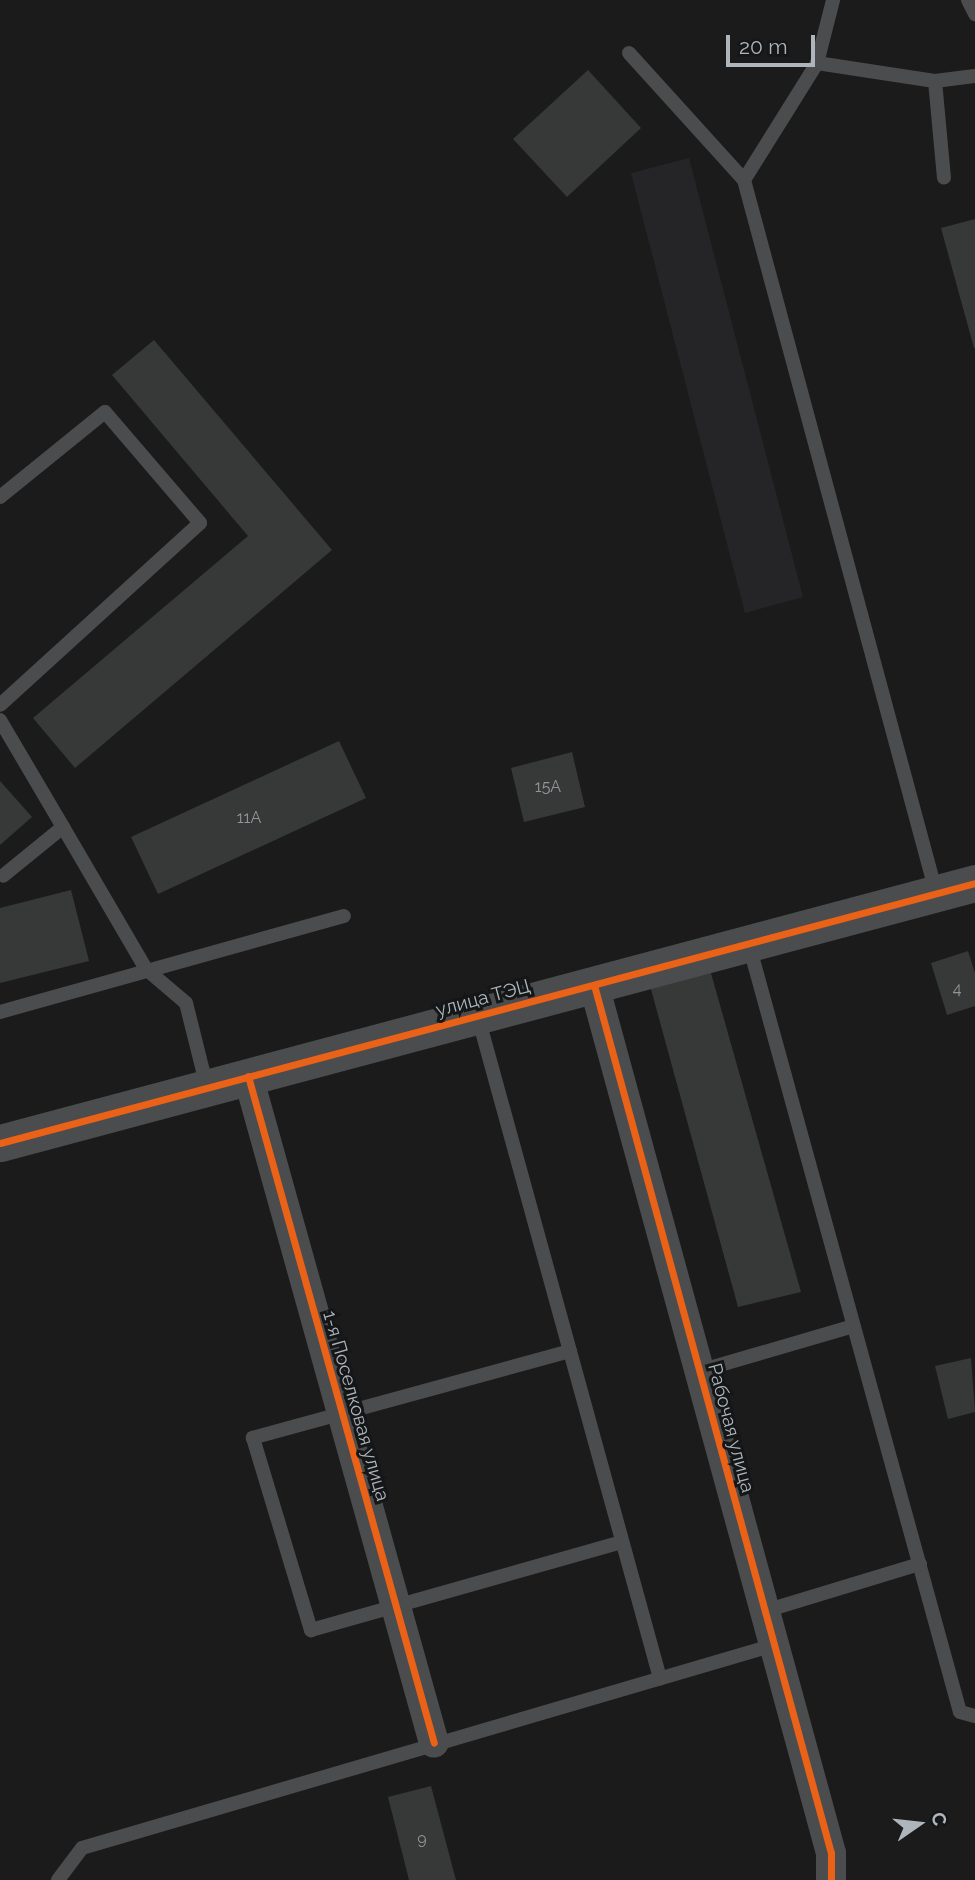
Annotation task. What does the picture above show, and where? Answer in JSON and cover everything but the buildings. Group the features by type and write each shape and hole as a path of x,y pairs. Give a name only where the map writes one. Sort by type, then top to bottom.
{"street":[{"name":"улица ТЭЦ","path":"0,1143 975,883"},
{"name":"Рабочая улица","path":"594,985 831,1853 831,1880"},
{"name":"1-я Поселковая улица","path":"248,1076 434,1744"}],"lane":[{"path":"744,180 817,63 833,0"},
{"path":"968,0 975,14"},
{"path":"629,53 744,180 937,893"},
{"path":"817,63 935,81 975,76"},
{"path":"935,81 944,178"},
{"path":"0,497 106,412 200,523 0,705"},
{"path":"0,720 146,969 186,1003 207,1088"},
{"path":"2,876 63,827"},
{"path":"0,1012 146,969 344,916"},
{"path":"748,943 960,1712 975,1716"},
{"path":"478,1016 660,1678"},
{"path":"699,1371 854,1326"},
{"path":"570,1351 253,1438 311,1630 622,1542"},
{"path":"765,1611 919,1564"},
{"path":"58,1880 82,1848 774,1645"}],"shaded area":[{"path":"689,158 803,597 745,613 631,173"}],"cycle path":[{"path":"0,1143 975,883"},
{"path":"594,985 831,1853 831,1880"},
{"path":"248,1076 434,1743"}]}
